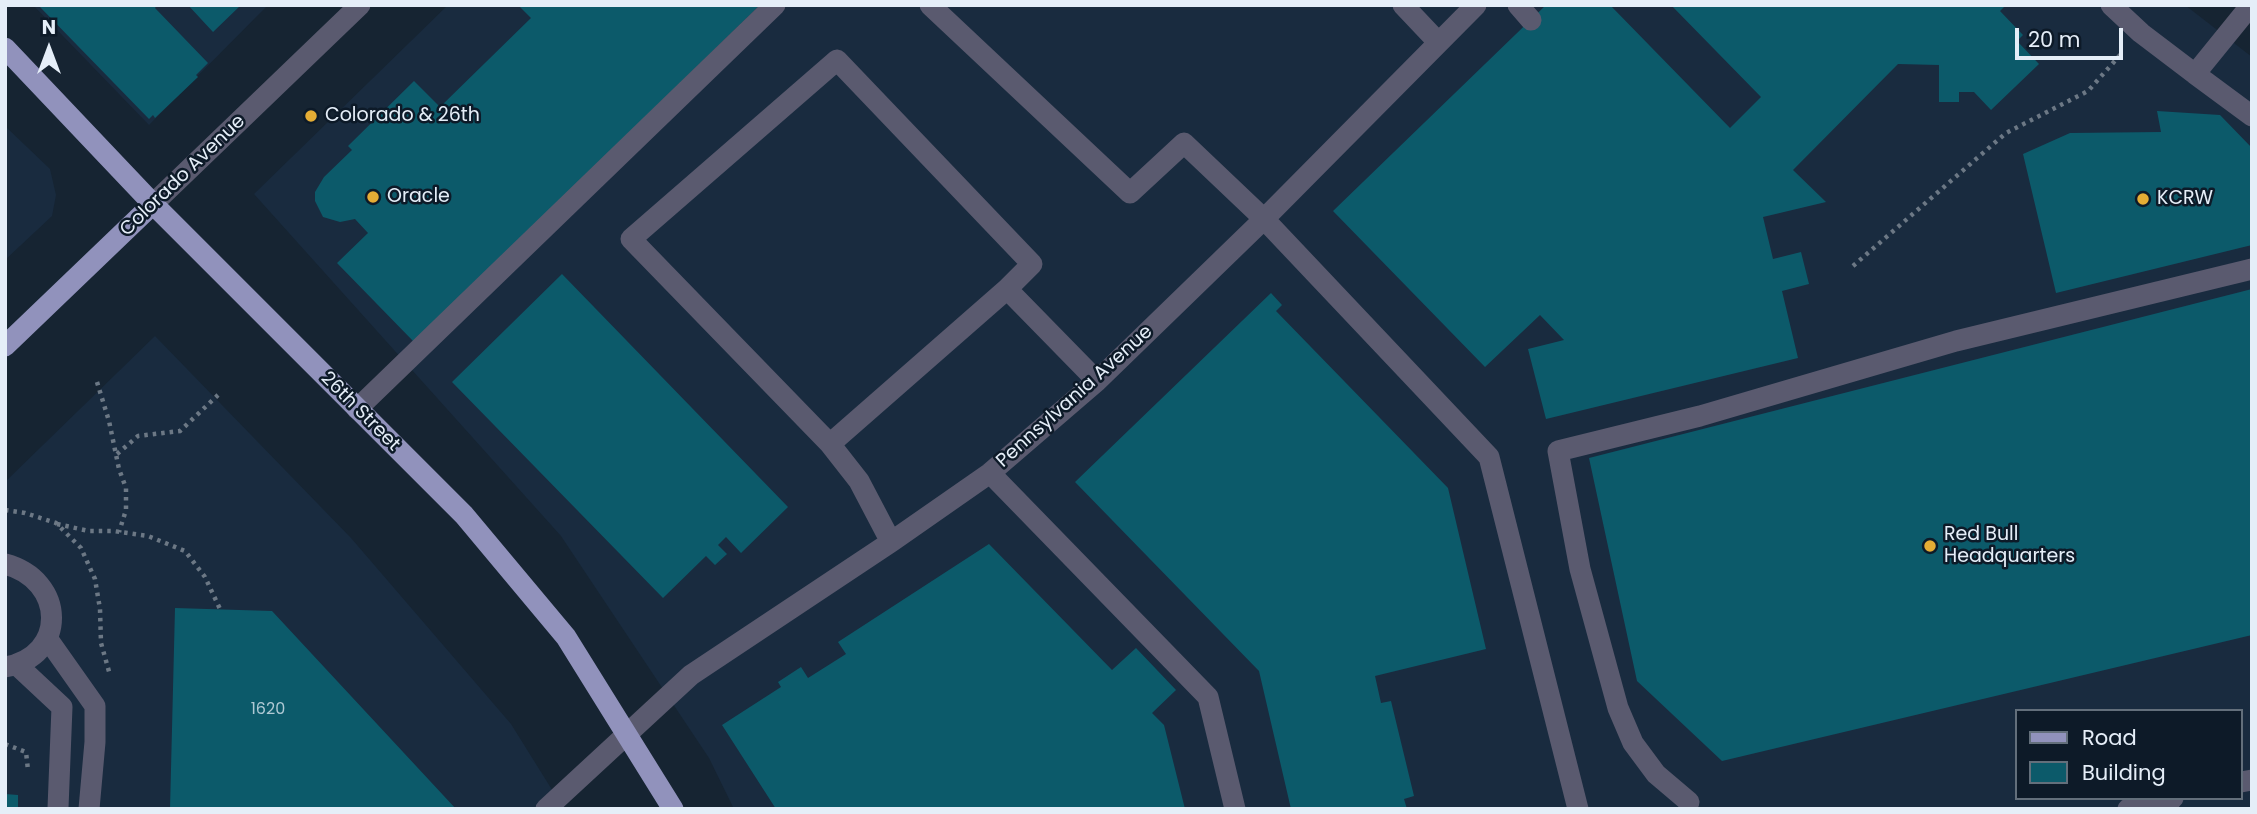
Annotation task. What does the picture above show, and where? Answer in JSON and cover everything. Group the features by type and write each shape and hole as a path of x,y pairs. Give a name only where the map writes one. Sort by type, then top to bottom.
{"main road":[{"name":"26th Street","path":"5,48 152,204 464,515 566,637 673,809"},
{"name":"Colorado Avenue","path":"5,346 152,204"}],"street":[{"name":"Colorado Avenue","path":"152,204 360,5"},
{"path":"356,409 775,5"},
{"path":"930,5 1130,193 1184,143 1264,219 1489,457 1578,809"},
{"path":"1403,5 1438,42"},
{"name":"Pennsylvania Avenue","path":"546,809 691,675 990,473 1097,381 1264,219 1476,5"},
{"path":"2111,5 2141,33 2252,116"},
{"path":"2195,74 2251,5"},
{"path":"830,444 1032,264 837,60 631,239 830,444 859,481 891,542"},
{"path":"1689,802 1656,774 1633,743 1618,708 1580,569 1558,451 1700,416 1956,341 2252,269"},
{"path":"1007,289 1097,381"},
{"path":"990,473 1208,697 1235,809"},
{"path":"5,564 20,568 34,577 45,589 51,613 47,638 30,658 11,666 62,707 58,808"},
{"path":"47,638 95,706 89,809"},
{"path":"2128,809 2165,800"}],"path":[{"path":"1853,266 2006,133 2088,91 2141,33"},
{"path":"97,382 126,488 126,510 119,532"},
{"path":"117,454 138,436 180,431 218,395"},
{"path":"5,510 89,531 148,536 185,551 205,577 220,609"},
{"path":"56,523 81,548 95,579 100,609 101,643 111,678"},
{"path":"5,744 26,752 30,779"}],"shaded area":[{"path":"33,5 268,5 149,125"},
{"path":"448,5 2185,5 2252,57 2252,809 734,809 709,758 561,536 254,194"},
{"path":"5,126 50,169 56,195 52,216 5,260"},
{"path":"155,336 351,538 511,724 564,809 5,809 5,482"}],"building":[{"path":"157,5 155,8 208,63 196,75 198,77 155,118 153,115 149,119 40,7"},
{"path":"188,5 241,5 213,32"},
{"path":"518,5 760,5 414,342 337,263 368,233 355,219 340,222 323,217 315,201 315,192 324,177 352,150 348,146 414,81 440,107 531,18"},
{"path":"1546,5 1610,5 1730,128 1761,97 1671,5 2006,5 2000,11 2023,35 2017,41 2039,64 1991,110 1974,92 1959,92 1959,102 1939,102 1939,65 1898,64 1793,170 1826,202 1763,217 1773,259 1801,252 1809,284 1782,291 1798,358 1546,419 1528,349 1564,340 1540,315 1485,367 1333,211"},
{"name":"KCRW","path":"2157,111 2220,115 2252,148 2252,245 2056,293 2023,154 2070,133 2161,132"},
{"path":"562,274 788,507 741,553 726,537 718,545 727,554 715,565 706,556 663,598 452,382"},
{"name":"Red Bull Headquarters","path":"2252,289 2252,635 1722,761 1637,681 1589,458"},
{"path":"1271,293 1282,305 1276,311 1448,488 1486,649 1375,676 1381,703 1391,701 1414,796 1404,799 1407,809 1291,809 1259,671 1075,482"},
{"path":"989,544 1112,670 1136,648 1176,690 1152,713 1164,725 1185,809 776,809 722,725 781,687 778,682 801,667 808,678 846,654 838,642"},
{"path":"175,608 272,611 456,809 170,809"},
{"path":"5,794 18,795 18,809 5,809"}],"place":[{"name":"Colorado & 26th","path":"311,116"},
{"name":"Oracle","path":"373,197"},
{"name":"KCRW","path":"2143,199"},
{"name":"Red Bull Headquarters","path":"1930,546"}]}
